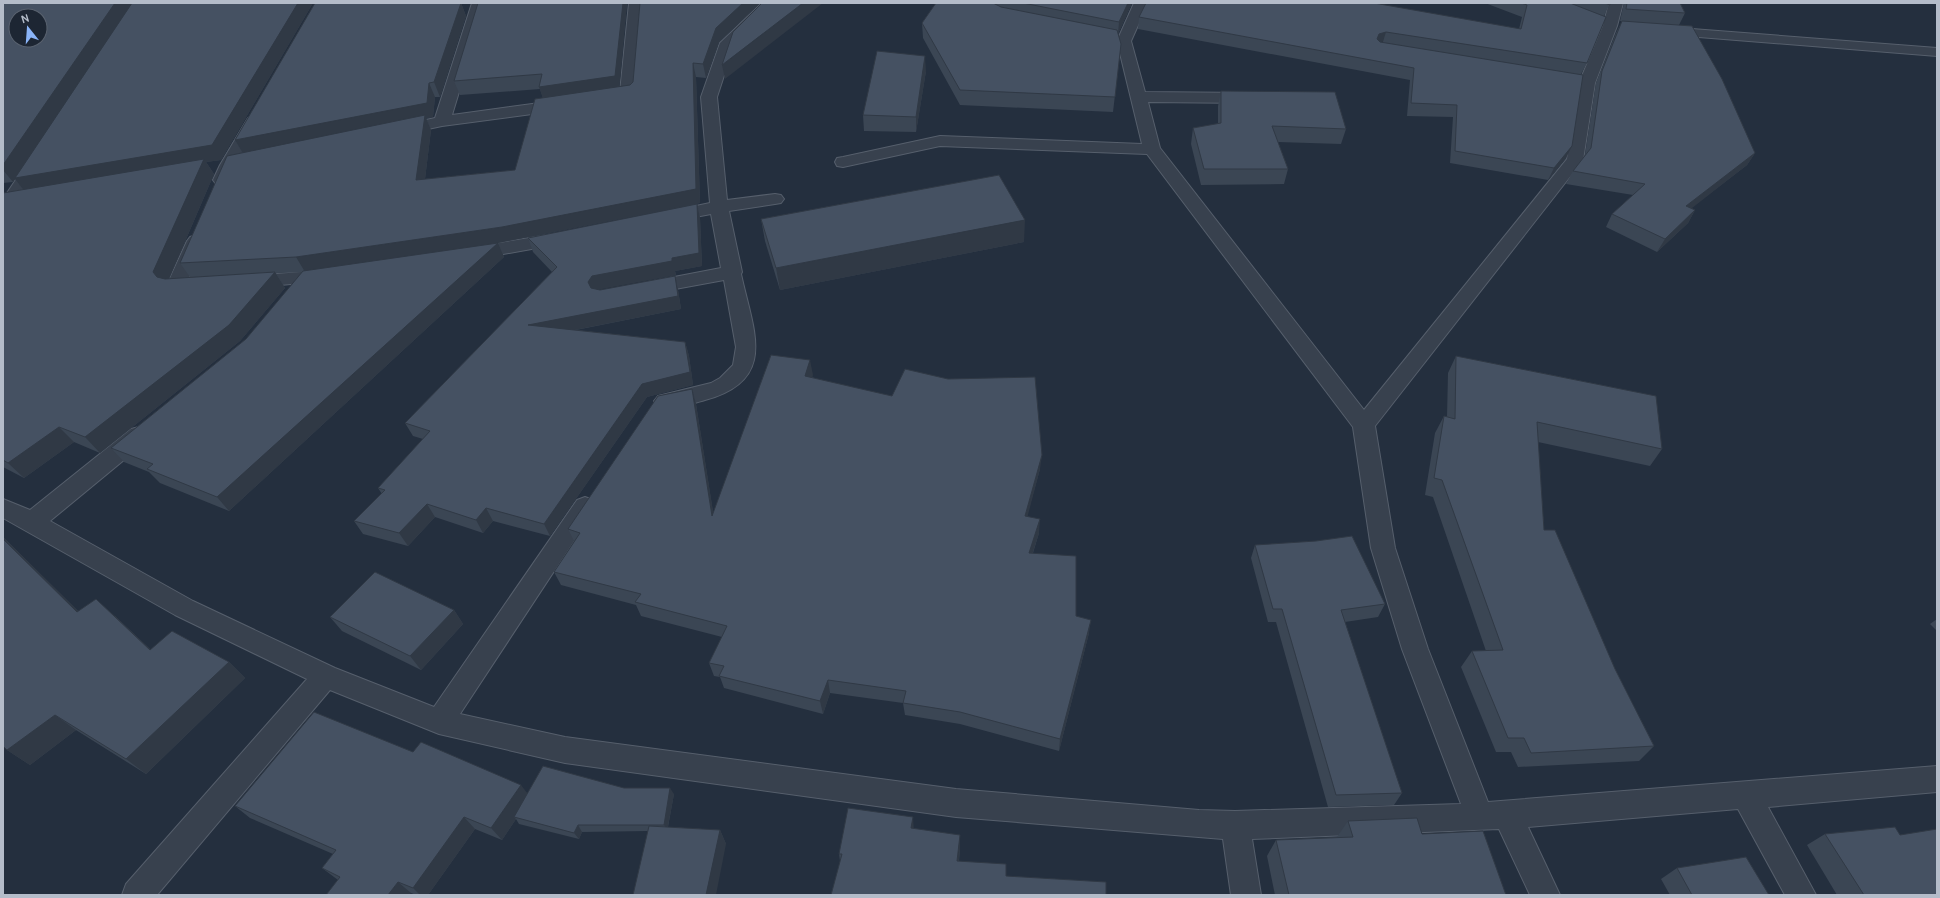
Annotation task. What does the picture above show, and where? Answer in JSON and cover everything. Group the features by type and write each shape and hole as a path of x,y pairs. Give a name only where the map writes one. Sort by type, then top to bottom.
{"street":[{"path":"442,121 479,3"},
{"path":"596,100 627,96 636,3"},
{"path":"651,409 655,403 694,395 725,386 742,367 746,347 733,272 719,207 709,98 727,43 770,3"},
{"path":"1141,3 1116,39 1139,97 1152,149 1364,426 1383,548 1416,649 1494,815 1545,895"},
{"path":"1364,426 1575,160 1580,82 1610,25 1616,3"},
{"path":"1649,30 1937,52"},
{"path":"1139,97 1268,99"},
{"path":"389,132 442,121 573,103"},
{"path":"216,194 221,167 259,111"},
{"path":"843,162 940,141 1152,149"},
{"path":"6,203 43,151"},
{"path":"221,167 251,161"},
{"path":"6,203 32,199"},
{"path":"649,221 719,207 775,199"},
{"path":"204,223 176,287 305,279 344,273"},
{"path":"453,257 508,249 578,235"},
{"path":"627,292 733,272"},
{"path":"291,296 305,279"},
{"path":"32,522 156,422"},
{"path":"439,722 598,487"},
{"path":"3,508 32,522 184,608 326,676 439,722 565,750 948,802 1199,824 1236,825 1494,815 1937,779"},
{"path":"137,895 326,676"},
{"path":"1746,795 1801,895"},
{"path":"1236,825 1246,895"}],"building":[{"path":"3,3 115,3 3,165"},
{"path":"132,3 298,3 212,145 15,178"},
{"path":"315,3 461,3 434,82 429,83 427,103 235,140"},
{"path":"478,3 623,3 615,76 539,87 542,74 454,81"},
{"path":"640,3 743,3 716,28 703,64 693,63 696,189 502,227 296,257 180,263 227,156 425,115 416,180 515,170 535,99 630,85 633,82"},
{"path":"762,3 803,3 722,65 733,32"},
{"path":"936,3 993,3 1001,7 1117,30 1121,44 1115,97 960,90 922,23"},
{"path":"1023,3 1128,3 1119,22"},
{"path":"1146,3 1374,3 1521,29 1527,5 1521,3 1570,3 1606,17 1587,63 1386,32 1379,34 1377,39 1380,42 1583,75 1572,146 1554,168 1455,151 1457,105 1411,103 1414,68 1139,17"},
{"path":"1627,3 1680,3 1685,13 1626,9"},
{"path":"1622,21 1692,26 1722,79 1755,153 1686,206 1695,210 1665,239 1612,214 1645,184 1573,171 1591,148 1602,71"},
{"path":"877,51 925,56 916,117 863,115"},
{"path":"1221,91 1335,92 1346,129 1272,126 1288,169 1204,169 1193,128 1221,123"},
{"path":"204,159 153,272 157,277 165,279 275,272 229,325 85,437 59,427 8,463 3,460 3,193"},
{"path":"999,175 1025,220 776,268 761,219"},
{"path":"697,204 699,253 672,258 672,261 592,276 588,282 591,288 600,290 675,276 678,296 528,325 685,342 690,372 642,384 544,524 486,508 476,520 427,504 399,533 354,521 385,490 378,488 430,431 405,423 557,267 528,238"},
{"path":"498,243 217,497 147,469 153,464 111,448 246,339 303,271"},
{"path":"771,355 810,360 805,376 892,396 905,369 948,379 1035,377 1042,455 1025,516 1040,519 1029,553 1076,556 1076,616 1091,620 1060,739 960,712 903,703 906,691 828,680 820,701 719,676 724,666 709,663 727,626 635,602 641,594 554,572 580,533 568,529 658,396 692,389 712,516"},
{"path":"1456,356 1656,396 1662,449 1537,422 1544,530 1555,530 1615,669 1654,746 1531,753 1524,738 1508,738 1472,651 1503,650 1442,480 1434,478 1444,416 1455,419"},
{"path":"1352,536 1385,604 1341,610 1402,793 1336,795 1282,609 1273,609 1255,545 1316,541"},
{"path":"3,539 77,612 96,599 150,650 172,631 229,662 126,759 55,715 7,750 3,746"},
{"path":"375,572 454,610 410,656 330,617"},
{"path":"314,712 413,752 421,742 521,785 491,828 464,817 413,888 398,882 388,895 326,895 340,877 322,868 336,850 235,806"},
{"path":"543,766 624,788 670,788 664,825 578,825 574,833 514,817"},
{"path":"848,808 913,817 911,828 960,835 957,861 1006,864 1006,876 1106,882 1106,895 831,895 842,854 839,854"},
{"path":"1417,818 1422,834 1483,831 1506,895 1289,895 1276,840 1353,837 1348,821"},
{"path":"649,826 720,830 706,895 633,895"},
{"path":"1895,827 1900,835 1937,829 1937,895 1864,895 1825,834"},
{"path":"1746,857 1769,895 1692,895 1677,868"}]}
